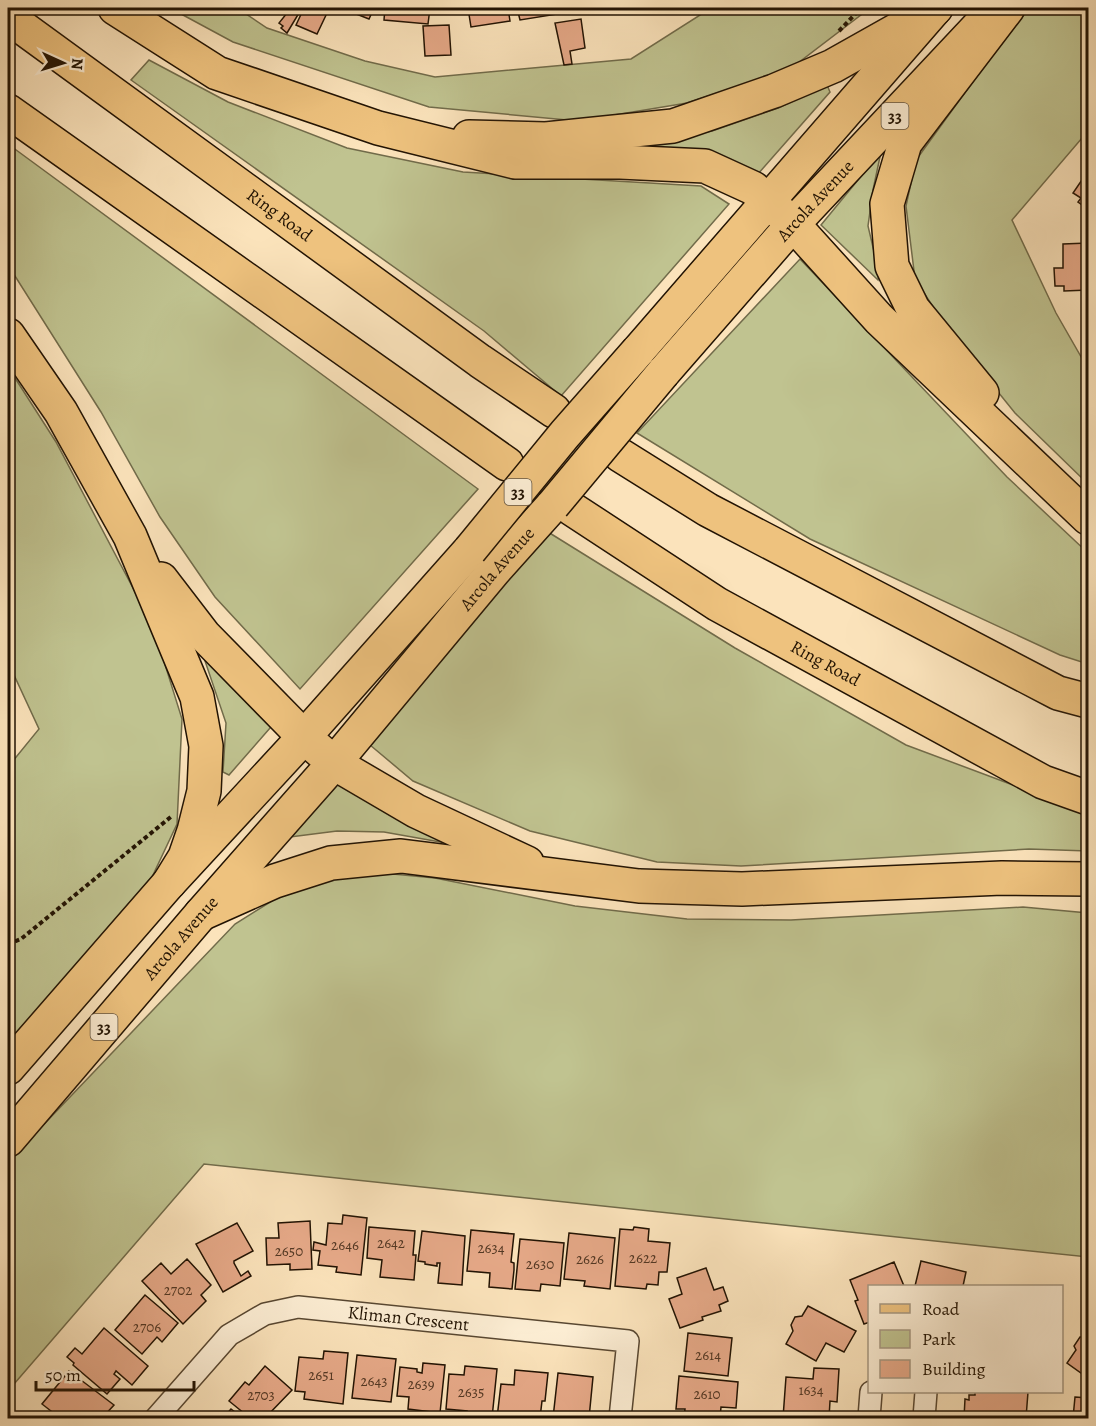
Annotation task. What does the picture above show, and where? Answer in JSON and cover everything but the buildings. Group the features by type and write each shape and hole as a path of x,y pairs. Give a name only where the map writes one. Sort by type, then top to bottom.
{"main road":[{"path":"115,8 217,73 378,128 515,162 620,162 705,166 753,188 793,224 879,319 1081,512"},
{"path":"378,128 458,136 546,139 673,126 774,91 833,66 936,8"},
{"name":"Arcola Avenue","path":"8,1068 169,883 304,737 470,550 566,434 936,8"},
{"name":"Arcola Avenue","path":"8,1140 201,914 334,763 494,571 553,506 663,373 793,224 997,8"},
{"path":"1008,8 904,143 887,204 892,266 913,309 1081,512"},
{"name":"Ring Road","path":"8,16 480,361 554,411"},
{"path":"8,111 507,464"},
{"path":"8,335 61,412 130,536 197,697 206,746 205,783 185,857 169,883"},
{"path":"620,455 708,510 1058,693 1089,701"},
{"name":"Ring Road","path":"572,509 717,604 1043,782 1089,798"},
{"path":"130,536 204,635 304,737 334,763 417,811 556,876"},
{"path":"201,914 274,880 331,863 401,856 639,886 742,889 1002,878 1089,879"}],"street":[{"name":"Kliman Crescent","path":"156,1419 229,1335 265,1314 298,1307 628,1341 620,1419"},
{"path":"869,1419 871,1393"},
{"path":"924,1419 926,1393"}],"path":[{"path":"8,945 21,939 85,888 168,817 201,804"}],"green space":[{"path":"170,8 237,8 267,28 365,61 435,77 631,59 711,8 870,8 790,69 687,103 578,121 429,107 233,42"},
{"path":"1030,8 1088,8 1088,131 1012,220 1056,313 1088,369 1088,484 1015,413 948,330 915,279 906,206 916,160 1014,25"},
{"path":"149,60 228,102 347,148 463,172 701,186 729,204 561,396 484,331 131,80"},
{"path":"827,85 830,92 757,175 730,159 641,152 642,144 712,131 778,108"},
{"path":"8,144 478,489 300,689 215,597 160,517 101,412 8,265"},
{"path":"881,152 868,226 879,273 878,280 821,225"},
{"path":"800,259 1007,477 1088,553 1088,664 1060,655 810,539 637,433"},
{"path":"8,367 56,442 153,626 182,719 177,824 144,894 8,1044 8,767 39,729 8,662"},
{"path":"548,532 735,648 906,745 1088,813 1088,851 1029,849 741,866 657,862 530,831 413,781 370,745"},
{"path":"203,655 277,720 229,775 223,772 226,723"},
{"path":"342,773 457,845 384,832 337,831 282,838"},
{"path":"361,871 435,878 575,906 687,919 791,920 1023,907 1088,913 1088,1257 204,1164 8,1391 8,1162 235,924 288,891"}]}
